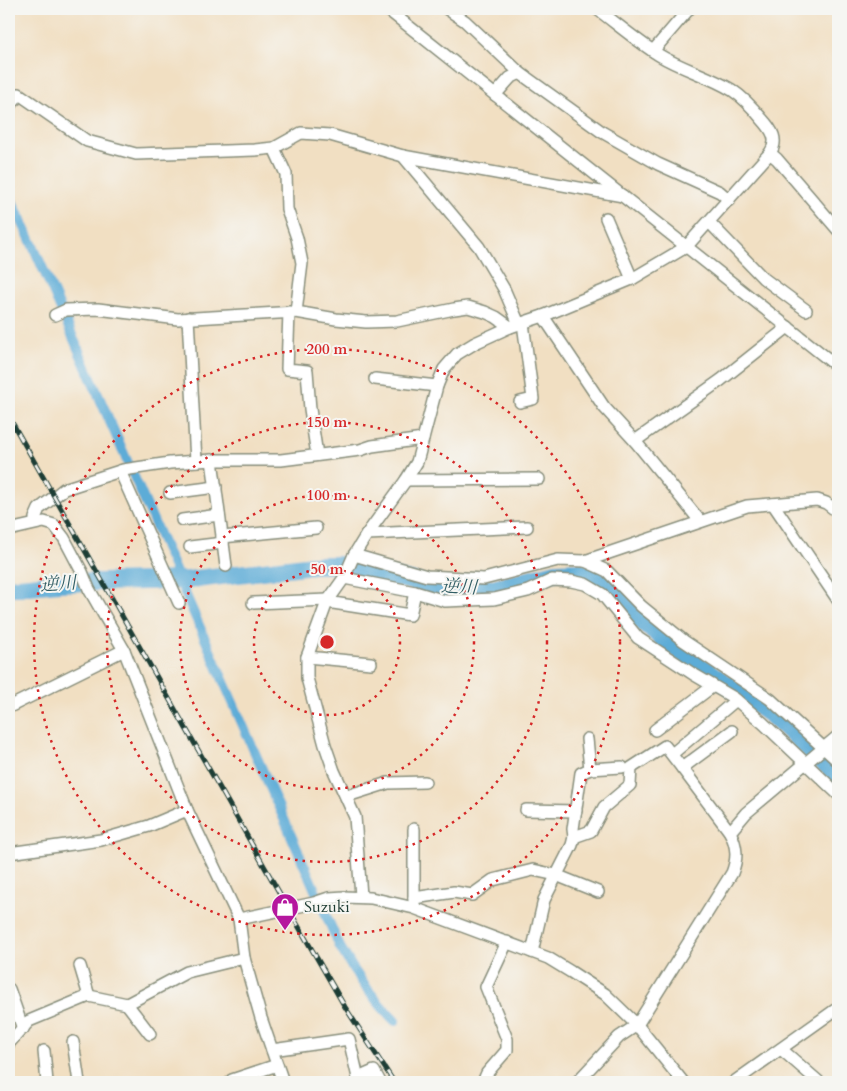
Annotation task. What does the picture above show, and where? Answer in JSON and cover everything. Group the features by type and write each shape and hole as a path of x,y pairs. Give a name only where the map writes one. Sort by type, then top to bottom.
{"street":[{"path":"387,9 838,367"},
{"path":"447,9 465,21 520,73 602,132 658,164 720,192 728,200"},
{"path":"362,896 355,817 324,745 307,678 307,657 328,601 367,534 417,462 437,386 444,369 457,354 475,343 632,279 686,247 770,153 775,143 774,135 751,106 724,86 677,66 653,51 597,9"},
{"path":"653,51 688,9"},
{"path":"495,95 510,78 520,73"},
{"path":"9,107 19,94 87,140 136,154 255,150 274,148 301,133 330,135 403,156 625,197"},
{"path":"274,148 286,174 287,209 298,238 302,263 293,312 287,369 307,371 310,409 317,455"},
{"path":"770,153 838,230"},
{"path":"403,156 479,248 504,289 517,325 533,399 520,402"},
{"path":"606,218 632,279"},
{"path":"708,222 763,278 806,310"},
{"path":"59,313 98,309 178,319 293,312 366,322 397,321 468,307 517,325"},
{"path":"543,316 604,407 635,441 700,521"},
{"path":"188,318 196,461"},
{"path":"635,441 721,380 788,327"},
{"path":"375,379 437,386"},
{"path":"35,523 36,514 39,509 64,489 121,470 149,465 212,460 281,460 423,439"},
{"path":"212,460 226,566"},
{"path":"121,470 179,603"},
{"path":"406,480 539,480"},
{"path":"170,493 216,487"},
{"path":"352,559 427,576 484,579 558,560 585,561 747,506 817,500 826,503 838,512"},
{"path":"774,504 838,600"},
{"path":"182,520 219,515"},
{"path":"9,530 44,522 54,525 60,531 89,589 124,650 187,810 239,919 244,958 282,1082"},
{"path":"367,534 527,527"},
{"path":"190,547 223,540 316,528"},
{"path":"585,561 607,571 641,606 677,635 770,700 822,749 838,761"},
{"path":"344,576 415,592 445,601 494,599 528,591 552,580 585,584 602,594 638,638 736,700 808,761 838,794"},
{"path":"253,603 328,601 410,615 415,592"},
{"path":"9,707 124,650"},
{"path":"307,657 371,663"},
{"path":"655,730 713,686"},
{"path":"672,754 736,700"},
{"path":"682,768 732,731"},
{"path":"730,832 746,813 838,736"},
{"path":"587,739 590,769"},
{"path":"574,837 592,830 604,807 630,785 631,768 665,746 730,832 737,857 732,873 636,1025 619,1037 577,1082"},
{"path":"532,952 544,900 572,845 581,773 590,769 622,767"},
{"path":"347,796 388,784 425,782"},
{"path":"9,853 101,840 149,826 187,810"},
{"path":"526,810 576,811"},
{"path":"414,829 414,903"},
{"path":"414,903 454,892 472,895 493,880 533,870 556,875 598,892"},
{"path":"239,919 314,904 329,898 362,896 414,903 548,958 605,994 636,1025 683,1082"},
{"path":"483,1082 487,1073 507,1050 507,1039 486,987 507,942"},
{"path":"9,1043 29,1021 89,996 127,1004 187,972 244,958"},
{"path":"80,966 89,996"},
{"path":"9,990 23,1028"},
{"path":"127,1004 150,1034"},
{"path":"734,1082 838,1008"},
{"path":"272,1050 349,1039 359,1080 374,1071 380,1082"},
{"path":"73,1042 79,1082"},
{"path":"781,1049 819,1082"},
{"path":"44,1051 47,1082"},
{"path":"232,1080 277,1066"}],"waterway":[{"path":"9,195 340,947 365,986 395,1021"},
{"name":"逆川","path":"9,588 59,583 188,580 313,565 342,565 445,589 492,588 556,572 578,571 606,584 636,617 673,647 771,715 838,776"}],"railway":[{"path":"9,417 345,1007 394,1082"}],"place":[{"name":"Suzuki","path":"285,931"}]}
